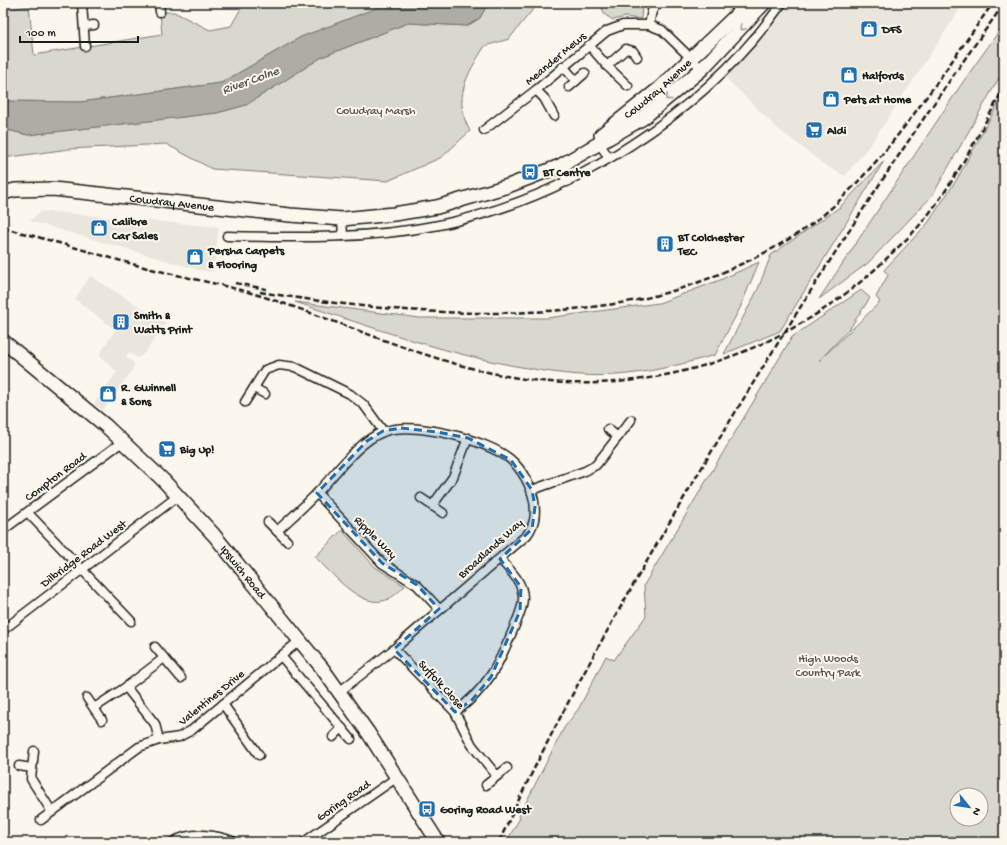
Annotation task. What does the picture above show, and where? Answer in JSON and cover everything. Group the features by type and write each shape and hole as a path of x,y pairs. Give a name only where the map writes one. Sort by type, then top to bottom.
{"main road":[{"name":"Cowdray Avenue","path":"560,166 648,97 749,3"},
{"name":"Cowdray Avenue","path":"3,193 15,190 53,189 290,215 342,219 394,214 437,207 508,186 560,166 643,118 702,69 764,3"},
{"name":"Ipswich Road","path":"3,341 73,398 122,442 178,496 229,553 339,692 438,842"}],"street":[{"path":"82,3 86,46"},
{"path":"159,3 160,12"},
{"path":"658,3 652,11 649,25 662,30 690,59 702,69"},
{"path":"227,236 295,238 343,236 438,225 511,205 567,182 610,157 663,123 716,80 765,27 782,3"},
{"path":"84,26 94,25"},
{"name":"Meander Mews","path":"484,130 536,90 606,31 623,26 649,25"},
{"path":"589,45 606,66 628,86"},
{"path":"606,66 626,49 633,51 637,57"},
{"path":"563,66 576,81"},
{"path":"569,88 585,74"},
{"path":"536,90 544,98 554,116"},
{"path":"599,144 610,157"},
{"path":"560,166 567,182"},
{"path":"342,219 343,236"},
{"path":"245,402 265,370 279,365 295,367 350,394 364,405 383,431"},
{"path":"254,388 265,394"},
{"path":"532,490 585,471 596,465 631,420"},
{"name":"Broadlands Way","path":"277,531 317,493 367,441 383,431 401,428 437,432 468,438 511,460 521,471 532,490 535,522 527,535 394,649 339,692"},
{"path":"608,429 618,437"},
{"path":"432,506 453,477 468,438"},
{"name":"Compton Road","path":"3,530 122,442"},
{"name":"Ripple Way","path":"317,493 382,563 417,584 440,609"},
{"name":"Dilbridge Road West","path":"3,630 178,496"},
{"path":"421,498 443,513"},
{"path":"30,515 132,621"},
{"path":"268,522 287,541"},
{"path":"455,712 472,700 491,677 499,664 520,611 523,598 521,587 515,576 500,558"},
{"name":"Valentines Drive","path":"41,820 139,747 159,740 179,737 192,730 299,641"},
{"path":"155,647 182,678"},
{"name":"Suffolk Close","path":"394,649 455,712 472,745 497,776"},
{"path":"281,656 351,739"},
{"path":"94,708 126,687 164,658"},
{"path":"126,687 155,724 159,740"},
{"path":"87,698 102,720"},
{"path":"223,704 259,755"},
{"path":"333,737 342,728"},
{"path":"34,751 31,779 33,785 52,812"},
{"path":"19,766 32,768"},
{"path":"486,785 507,768"},
{"name":"Goring Road","path":"304,842 396,778"},
{"path":"173,842 178,839 198,834 216,836 235,842"}],"highlighted area":[{"path":"401,428 437,432 468,438 511,460 532,490 535,507 532,529 500,559 521,587 520,611 491,677 472,700 455,712 394,649 439,609 417,585 382,563 317,493 367,441 383,431"}],"shaded area":[{"path":"785,3 964,3 873,141 845,176 826,166 777,128 725,77"},
{"path":"41,211 219,227 213,272 199,270 30,221"},
{"path":"90,276 166,323 144,354 137,358 129,352 126,357 134,363 132,371 103,410 94,404 117,372 99,355 115,330 75,299"}],"green space":[{"path":"244,3 391,3 301,37 221,83 80,102 3,101 3,10 29,6 34,55 162,34 160,12 174,12 210,30 231,26"},
{"name":"Cowdray Marsh","path":"488,3 538,3 509,39 485,46 473,67 464,87 462,97 462,108 470,131 442,157 388,181 212,169 166,144 69,149 3,158 3,129 28,135 217,113 246,105 322,57 408,23 467,26 480,18"},
{"path":"601,3 639,3 642,7 641,19 625,17 613,20 604,14"},
{"path":"1004,24 1004,69 932,196 868,263 819,299 963,82"},
{"name":"High Woods Country Park","path":"1004,93 1004,842 511,842 509,837 520,818 519,816 564,728 579,708 606,656 614,660 646,616 644,585 792,337 861,290 870,298 850,328 818,362 880,302 876,297 888,275 884,270 928,223 957,179"},
{"path":"884,161 780,331 724,354 758,289 771,255 840,207"},
{"path":"759,262 740,308 715,355 660,369 615,375 602,376 564,374 468,356 410,340 295,302 420,318 547,318 659,303 720,280"},
{"path":"342,530 375,567 405,586 388,599 373,601 354,593 337,579 315,557"}],"water":[{"name":"River Colne","path":"389,3 488,3 480,18 467,26 408,23 322,57 246,105 217,113 28,135 3,129 3,101 80,102 221,83 301,37"}],"railway":[{"path":"260,292 338,303 416,311 495,313 534,312 583,308 634,301 687,287 708,279 754,258 796,235 822,216 846,194 886,150 905,126 993,3"},
{"path":"499,842 569,701 645,564 698,474 771,354 884,177 963,61 1004,4"},
{"path":"3,228 136,265 248,292 281,302 412,350 478,370 512,377 564,383 617,382 668,374 719,361 767,341 813,316 856,285 899,247 920,225 935,206 957,173 1004,88"},
{"path":"235,283 266,289"}],"place":[{"name":"DFS","path":"869,29"},
{"name":"Halfords","path":"849,75"},
{"name":"Pets at Home","path":"831,99"},
{"name":"Aldi","path":"814,130"},
{"name":"BT Centre","path":"530,172"},
{"name":"Calibre Car Sales","path":"99,228"},
{"name":"BT Colchester TEC","path":"665,244"},
{"name":"Persha Carpets & Flooring","path":"195,257"},
{"name":"Smith & Watts Print","path":"121,322"},
{"name":"R. Gwinnell & Sons","path":"108,394"},
{"name":"Big Up!","path":"167,449"},
{"name":"Goring Road West","path":"427,809"}]}
